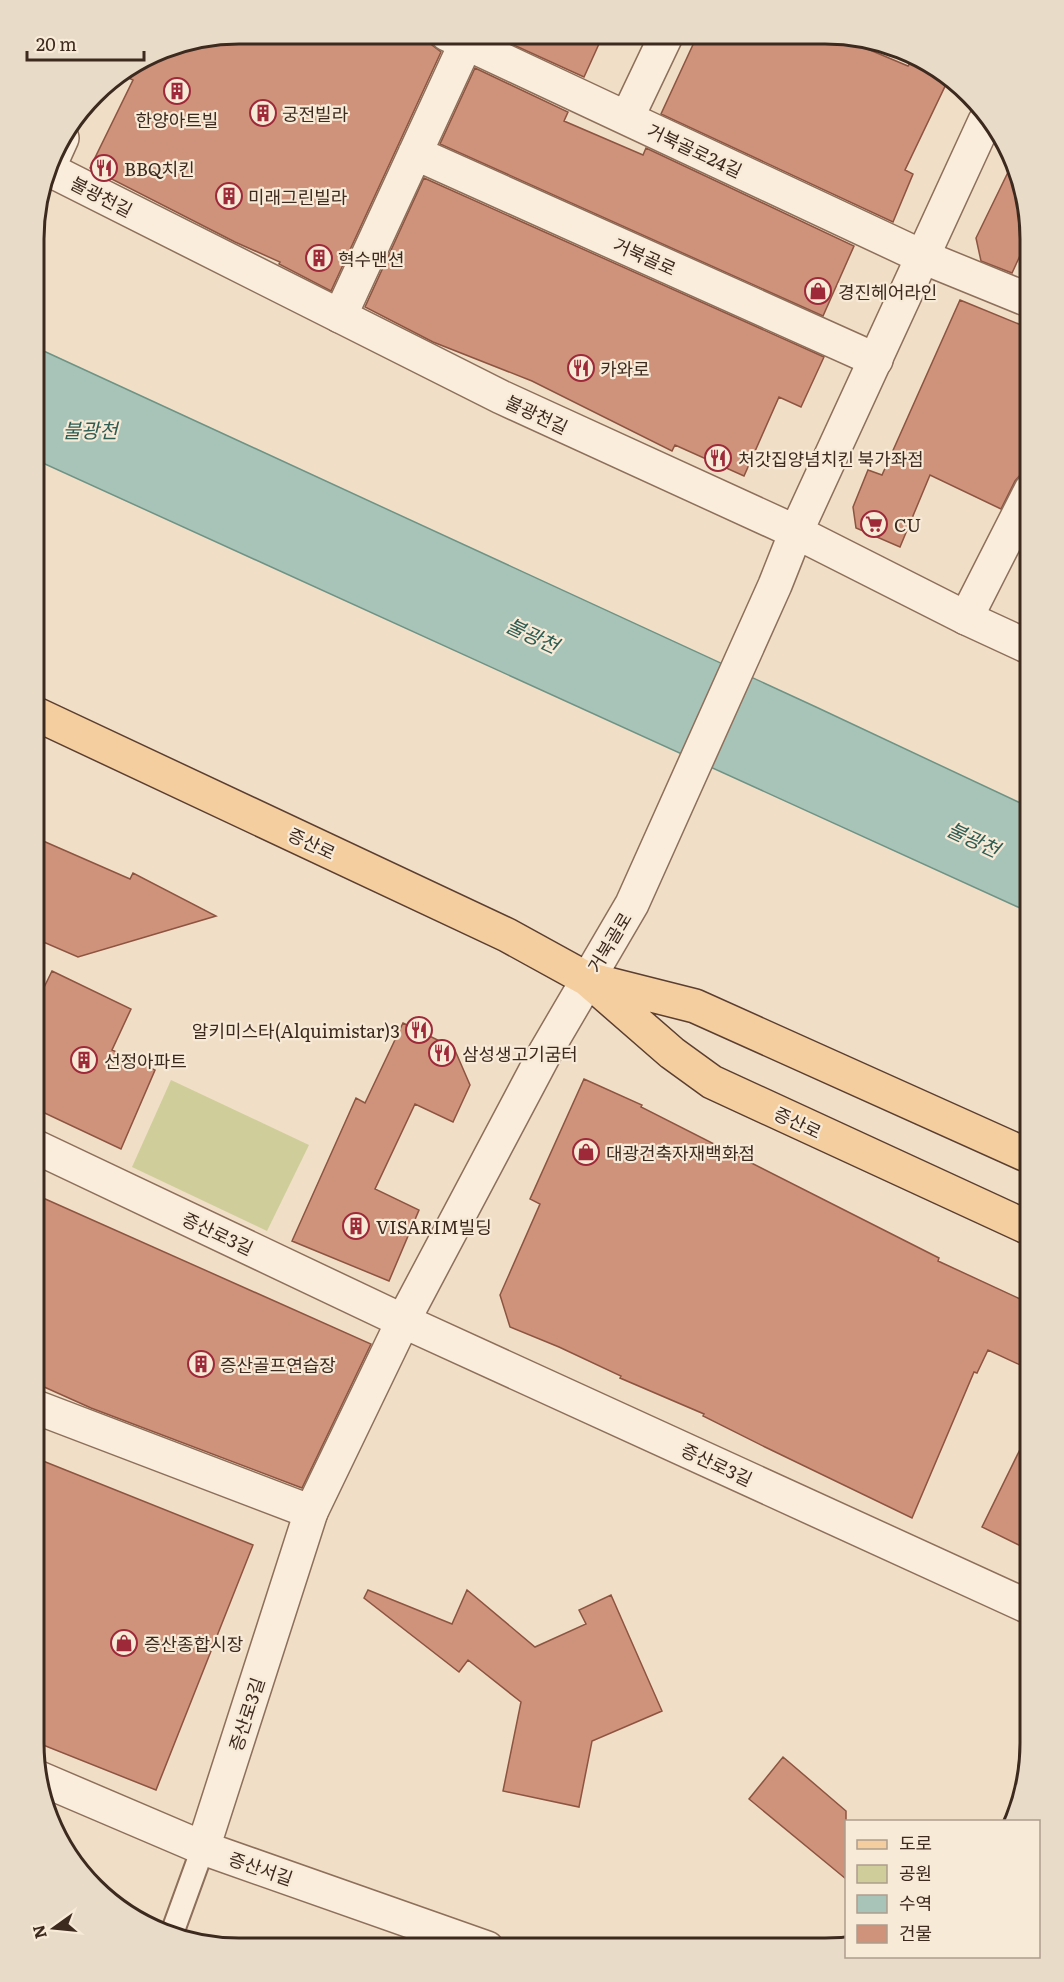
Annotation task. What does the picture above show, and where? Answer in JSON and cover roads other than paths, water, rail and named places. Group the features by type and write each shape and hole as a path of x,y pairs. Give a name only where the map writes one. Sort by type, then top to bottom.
{"main road":[{"name":"증산로","path":"44,718 507,935 587,979 672,1053 712,1082 1020,1224"},
{"name":"증산로","path":"587,979 695,1006 1020,1152"}],"street":[{"name":"거북골로24길","path":"340,316 415,153 454,44"},
{"name":"거북골로24길","path":"467,44 923,257 1020,297"},
{"path":"627,118 662,44"},
{"path":"796,532 983,124"},
{"name":"거북골로","path":"415,153 876,360"},
{"name":"불광천길","path":"55,173 501,397 796,532 1020,643"},
{"path":"966,618 1020,512"},
{"name":"거북골로","path":"587,979 632,904 776,585 796,532"},
{"name":"증산로3길","path":"203,1848 311,1512 403,1321 546,1051 587,979"},
{"name":"증산로3길","path":"44,1151 403,1321 1020,1603"},
{"path":"44,1410 311,1512"},
{"name":"증산서길","path":"47,1781 203,1848 459,1938"}],"lane":[{"path":"174,1927 203,1848"}],"water":[{"name":"불광천","path":"44,351 1020,803 1020,908 44,464"}],"place":[{"name":"한양아트빌","path":"177,91"},
{"name":"궁전빌라","path":"263,113"},
{"name":"BBQ치킨","path":"104,168"},
{"name":"미래그린빌라","path":"229,196"},
{"name":"혁수맨션","path":"319,258"},
{"name":"경진헤어라인","path":"818,291"},
{"name":"카와로","path":"581,368"},
{"name":"처갓집양념치킨 북가좌점","path":"718,458"},
{"name":"CU","path":"874,524"},
{"name":"알키미스타(Alquimistar)3","path":"419,1030"},
{"name":"삼성생고기굼터","path":"442,1053"},
{"name":"선정아파트","path":"84,1060"},
{"name":"대광건축자재백화점","path":"586,1152"},
{"name":"VISARIM빌딩","path":"356,1226"},
{"name":"증산골프연습장","path":"201,1364"},
{"name":"증산종합시장","path":"124,1643"}]}
